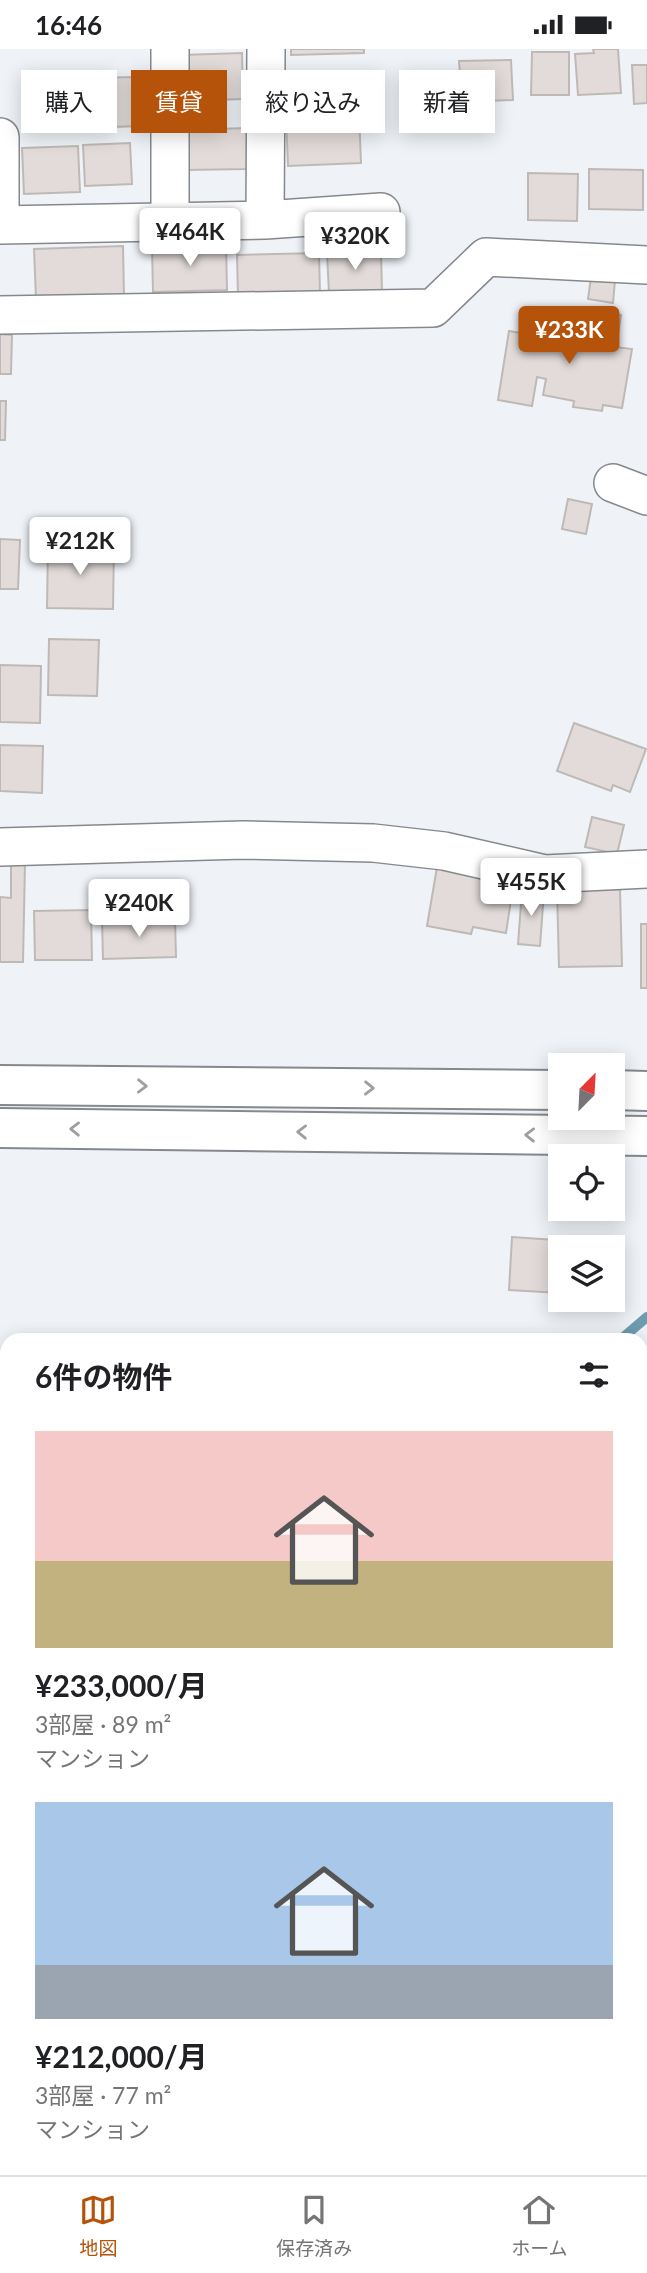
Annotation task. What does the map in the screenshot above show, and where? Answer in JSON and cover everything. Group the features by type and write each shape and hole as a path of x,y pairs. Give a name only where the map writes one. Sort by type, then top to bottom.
{"street":[{"path":"170,49 170,222"},
{"path":"265,49 265,220"},
{"path":"0,137 0,225 265,220 381,212"},
{"path":"0,315 433,308 486,257 647,265"},
{"path":"613,482 647,496"},
{"path":"0,847 243,840 373,843 444,851 545,874 647,869"},
{"path":"0,1085 548,1090"},
{"path":"625,1090 647,1091"},
{"path":"0,1128 647,1136"}],"building":[{"path":"291,49 364,49 364,53 291,55"},
{"path":"593,49 618,49 621,93 578,95 575,54 594,53"},
{"path":"532,52 569,52 569,95 531,95"},
{"path":"242,53 241,99 227,100 227,70 182,70 181,55"},
{"path":"511,60 513,100 495,101 495,70 460,70 459,61"},
{"path":"632,65 647,65 647,103 634,104"},
{"path":"117,77 131,77 131,126 117,127"},
{"path":"241,128 241,133 247,133 249,169 185,170 184,133 227,133 227,129"},
{"path":"287,133 360,133 361,163 288,166"},
{"path":"130,143 132,184 85,186 83,145"},
{"path":"78,146 80,192 24,194 22,148"},
{"path":"589,169 643,170 643,210 589,209"},
{"path":"528,173 578,174 577,221 528,220"},
{"path":"226,244 227,290 153,292 152,247"},
{"path":"123,246 124,296 36,299 34,249"},
{"path":"381,252 382,291 329,293 327,254"},
{"path":"319,253 320,295 238,297 237,255"},
{"path":"591,277 615,280 613,303 588,299"},
{"path":"588,310 621,315 616,347 632,349 622,408 603,405 602,411 573,407 574,401 543,395 546,379 537,377 532,406 498,400 509,331 544,337 542,349 550,350 552,336 583,341"},
{"path":"0,334 12,335 11,374 0,374"},
{"path":"0,401 6,401 5,440 0,440"},
{"path":"568,499 592,504 586,534 562,529"},
{"path":"0,539 20,540 18,589 0,589"},
{"path":"48,544 114,545 113,609 47,608"},
{"path":"49,639 99,640 97,696 48,695"},
{"path":"0,665 41,666 40,723 0,722"},
{"path":"574,723 646,749 630,792 613,785 611,791 557,771"},
{"path":"0,745 43,746 42,793 0,791"},
{"path":"592,817 624,825 617,854 585,847"},
{"path":"11,863 25,863 23,962 0,962 0,897 11,898"},
{"path":"437,867 514,880 506,933 473,927 471,934 427,926"},
{"path":"620,889 622,966 559,967 557,890"},
{"path":"522,891 544,892 540,946 518,944"},
{"path":"91,910 92,960 35,960 34,911"},
{"path":"175,919 176,957 103,959 102,920"},
{"path":"641,924 647,924 647,988 641,988"},
{"path":"512,1237 548,1239 548,1292 509,1290"}],"waterway":[{"path":"628,1333 647,1317"}]}
